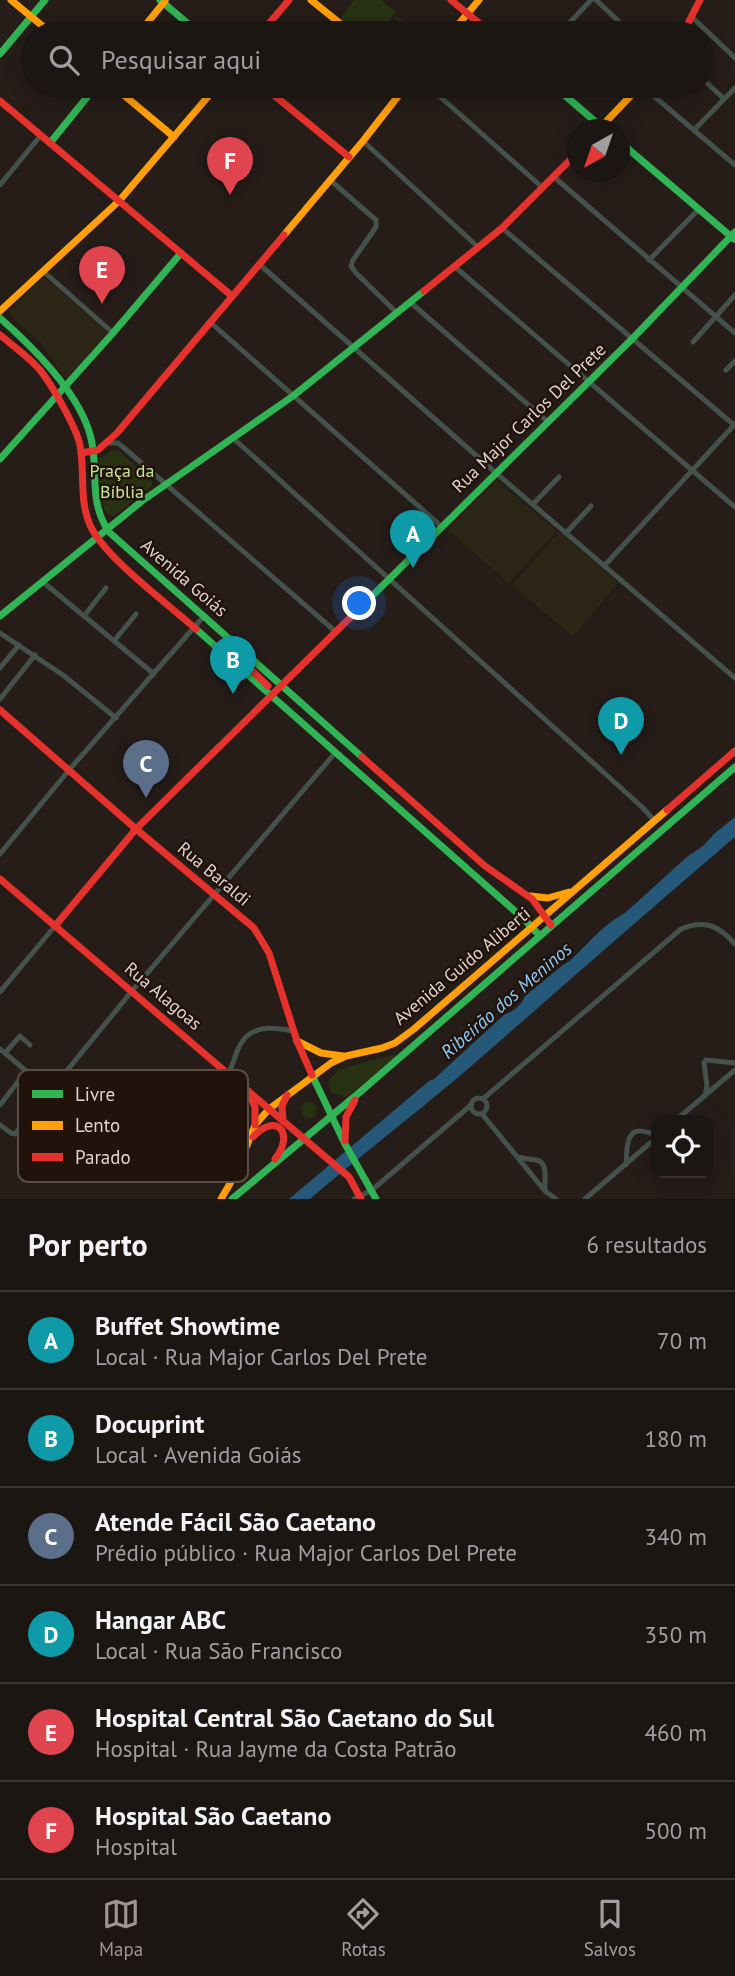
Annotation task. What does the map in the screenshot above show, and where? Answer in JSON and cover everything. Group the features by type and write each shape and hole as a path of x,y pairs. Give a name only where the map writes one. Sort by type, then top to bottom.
{"street":[{"path":"11,0 36,21"},
{"path":"28,21 45,0"},
{"path":"271,21 289,0"},
{"path":"311,0 337,21"},
{"path":"451,0 476,21"},
{"path":"462,21 480,0"},
{"path":"572,21 593,0 617,21"},
{"path":"690,21 700,0"},
{"path":"148,21 163,1 186,21"},
{"path":"692,17 696,21"},
{"path":"0,54 21,29"},
{"path":"714,38 735,58"},
{"path":"694,130 735,88"},
{"path":"714,89 724,99"},
{"path":"50,143 86,98"},
{"path":"127,98 174,137"},
{"path":"0,311 119,201 207,98"},
{"path":"277,98 349,157"},
{"path":"81,453 93,451 117,433 397,98"},
{"path":"442,98 543,188"},
{"path":"568,98 591,119"},
{"path":"611,119 630,98"},
{"path":"655,98 735,165"},
{"path":"0,101 232,296"},
{"path":"0,185 41,135"},
{"path":"363,141 478,247"},
{"path":"630,150 734,236"},
{"path":"0,616 166,483 293,396 354,348 502,228 567,163"},
{"path":"554,177 735,333"},
{"path":"330,180 376,220 376,227 351,266 397,313"},
{"path":"649,260 699,209"},
{"path":"502,228 735,425 604,566"},
{"name":"Rua Major Carlos Del Prete","path":"0,992 136,829 734,236"},
{"path":"0,459 181,253"},
{"path":"259,264 496,473 735,678"},
{"path":"454,266 735,508"},
{"path":"43,271 113,333"},
{"path":"693,342 735,295"},
{"path":"410,302 548,422"},
{"name":"Avenida Goiás","path":"0,318 35,350 64,386 88,429 93,451 96,505 106,529 491,870 529,896 551,925"},
{"path":"210,322 441,526"},
{"name":"Avenida Goiás","path":"0,335 33,363 57,396 76,432 81,453 86,514 96,537 129,570 272,694 539,935"},
{"path":"726,370 735,361"},
{"path":"117,433 118,443"},
{"path":"233,438 642,807 655,821 650,839"},
{"path":"107,443 118,443 336,632"},
{"path":"533,504 559,477"},
{"path":"566,533 591,506"},
{"path":"43,582 154,674"},
{"path":"84,616 106,588"},
{"path":"114,642 136,614"},
{"path":"0,854 69,770 204,616"},
{"path":"0,633 36,655 116,718"},
{"path":"0,668 19,645"},
{"path":"0,699 36,655"},
{"name":"Rua Baraldi","path":"0,710 260,935 269,953 297,1041 331,1115 376,1199"},
{"name":"Avenida Guido Aliberti","path":"248,1142 255,1125 269,1109 313,1075 346,1056 395,1043 414,1029 735,751"},
{"path":"67,1070 335,753"},
{"name":"Avenida Guido Aliberti","path":"232,1199 360,1092 735,767"},
{"name":"Rua Alagoas","path":"0,879 224,1070"},
{"path":"529,896 555,897 578,888"},
{"path":"358,1198 372,1190 471,1105 475,1098 484,1098 681,929 696,925 712,926 723,931 735,944"},
{"path":"230,1070 240,1044 251,1032 265,1028 293,1031"},
{"path":"25,1070 2,1051 20,1035 30,1045"},
{"path":"297,1041 321,1053 346,1056"},
{"path":"705,1096 708,1086 706,1060 735,1063"},
{"path":"682,1115 735,1070"},
{"path":"0,1105 18,1081"},
{"path":"248,1091 255,1109 255,1125"},
{"name":"Rua Alagoas","path":"248,1091 344,1172 358,1198"},
{"path":"346,1144 346,1117 360,1092"},
{"path":"283,1121 282,1106 289,1093"},
{"path":"482,1114 488,1105 484,1098"},
{"path":"471,1105 474,1112 482,1114 545,1191 556,1199"},
{"path":"0,1125 12,1134 18,1130"},
{"path":"248,1144 264,1126 273,1125 281,1130 284,1144 269,1167"},
{"path":"626,1164 628,1140 632,1134 639,1131 651,1135"},
{"path":"585,1199 651,1141"},
{"path":"515,1156 541,1162 544,1167 545,1191"},
{"name":"Avenida Guido Aliberti","path":"221,1199 231,1182"}],"shaded area":[{"path":"44,277 108,333 66,379 39,340 14,320 9,311"},
{"path":"496,480 557,531 509,583 448,530"},
{"path":"559,532 618,583 573,637 512,585"}],"green space":[{"path":"354,0 381,0 396,12 388,21 340,20"},
{"name":"Praça da Bíblia","path":"112,450 119,451 152,481 153,485 114,516 104,510 98,467 100,459"},
{"path":"396,1056 347,1097 331,1093 328,1081 339,1070"},
{"path":"306,1102 312,1102 317,1110 315,1116 306,1118 301,1113 301,1107"}],"water":[{"path":"735,817 735,837 462,1074 310,1199 289,1199 434,1079 505,1014 517,1007 525,996 572,959 604,928 625,913"}],"traffic: fast":[{"path":"28,21 45,0"},
{"path":"160,0 185,21"},
{"path":"0,54 21,29"},
{"path":"50,143 86,98"},
{"path":"568,98 592,119"},
{"path":"630,151 734,239"},
{"path":"367,601 633,338 735,232"},
{"path":"0,459 181,253"},
{"path":"0,616 142,501 293,396 424,291"},
{"path":"0,318 56,374 79,408 92,443 96,499 109,532 362,757"},
{"path":"196,629 539,935"},
{"path":"232,1199 360,1092 735,767"},
{"path":"312,1075 345,1144 376,1199"}],"traffic: slow":[{"path":"11,0 36,21"},
{"path":"311,0 337,21"},
{"path":"461,21 479,0"},
{"path":"149,21 165,1"},
{"path":"127,98 174,137"},
{"path":"0,311 119,201 207,98"},
{"path":"284,235 397,98"},
{"path":"609,119 629,98"},
{"path":"248,1142 255,1125 269,1109 331,1063 346,1056 395,1043 414,1029 667,810"},
{"path":"530,896 548,898 569,892"},
{"path":"297,1041 321,1053 343,1056"},
{"path":"221,1199 231,1182"}],"traffic: jam":[{"path":"271,21 289,0"},
{"path":"451,0 476,21"},
{"path":"689,21 700,0"},
{"path":"278,98 349,157"},
{"path":"0,101 232,296"},
{"path":"424,291 502,228 567,163"},
{"path":"81,453 98,450 117,433 284,235"},
{"path":"0,335 40,370 69,417 80,445 87,516 97,538 122,565 196,629"},
{"path":"55,926 136,829 367,601"},
{"path":"232,660 242,661 268,686"},
{"path":"0,710 254,928 269,953 297,1041 312,1075"},
{"path":"667,810 735,751"},
{"path":"362,757 485,866 532,899 551,925"},
{"path":"0,879 223,1070"},
{"path":"248,1091 269,1109"},
{"path":"248,1091 255,1107 255,1125"},
{"path":"283,1121 282,1106 287,1095"},
{"path":"345,1141 346,1117 355,1100"},
{"path":"269,1109 349,1177 361,1199"},
{"path":"253,1137 269,1126 281,1129 283,1141 275,1159"}],"place":[{"name":"Hospital São Caetano","path":"230,195"},
{"name":"Hospital Central São Caetano do Sul","path":"102,304"},
{"name":"Buffet Showtime","path":"413,568"},
{"name":"Docuprint","path":"233,694"},
{"name":"Hangar ABC","path":"621,755"},
{"name":"Atende Fácil São Caetano","path":"146,798"}],"water label":[{"name":"Ribeirão dos Meninos","path":"506,1000"}]}
